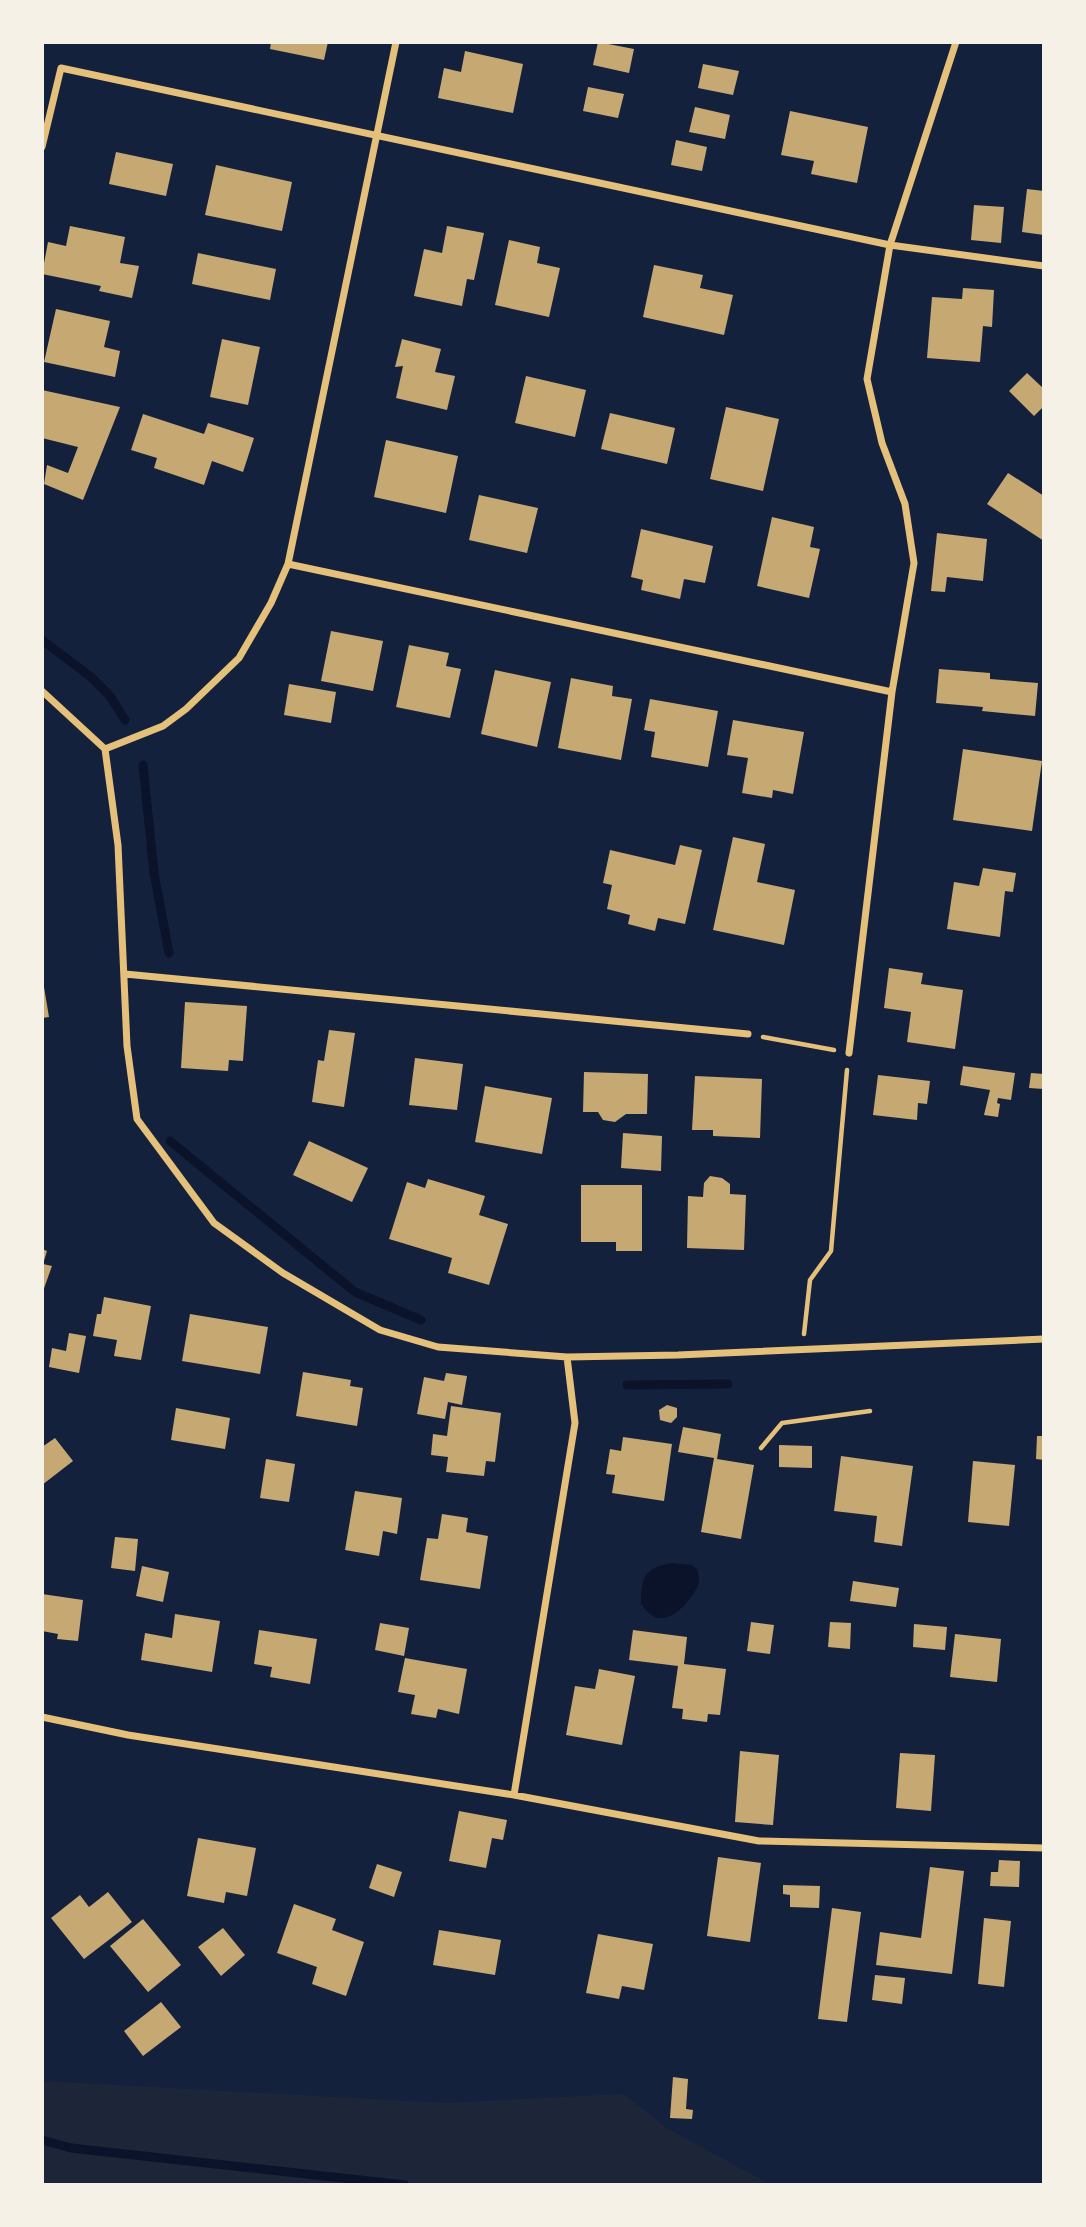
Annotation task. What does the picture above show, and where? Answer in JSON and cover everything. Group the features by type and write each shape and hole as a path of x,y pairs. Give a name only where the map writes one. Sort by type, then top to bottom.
{"street":[{"path":"105,749 163,726 186,709 239,658 271,603 288,564 396,42"},
{"path":"849,1053 892,692 914,563 905,504 882,443 867,379 890,245 956,42"},
{"path":"42,147 61,68 890,245 1044,266"},
{"path":"288,564 892,692"},
{"path":"42,691 105,749 118,845 127,1046 137,1119 214,1223 283,1273 380,1330 439,1347 567,1357 1044,1339"},
{"path":"125,974 748,1034"},
{"path":"514,1795 575,1423 567,1357"},
{"path":"42,1717 128,1735 514,1795 759,1841 1044,1848"}],"path":[{"path":"748,1034 849,1053 831,1251 810,1280 802,1348"},
{"path":"761,1447 782,1423 870,1411"}],"shaded area":[{"path":"672,1563 691,1565 697,1569 699,1583 692,1596 677,1612 659,1618 653,1616 641,1604 643,1580 655,1568"},
{"path":"42,2081 446,2103 624,2094 665,2127 767,2183 784,2185 55,2185 42,2183"}],"building":[{"path":"271,42 328,42 324,60 270,49"},
{"path":"598,42 634,49 629,73 593,65"},
{"path":"465,51 523,64 513,113 438,98 444,68 461,72"},
{"path":"703,64 739,71 733,95 698,88"},
{"path":"588,87 624,94 618,118 583,111"},
{"path":"695,107 730,115 725,139 689,132"},
{"path":"790,111 868,127 857,183 811,174 814,161 781,155"},
{"path":"676,140 707,147 702,171 671,165"},
{"path":"116,152 173,164 166,196 109,184"},
{"path":"216,165 292,182 282,231 205,215"},
{"path":"1027,189 1044,191 1044,235 1022,232"},
{"path":"974,205 1004,207 1001,243 971,240"},
{"path":"70,226 125,237 120,263 139,266 132,298 99,291 101,286 42,274 48,242 66,246"},
{"path":"447,226 484,233 474,280 467,279 462,306 414,296 424,249 442,253"},
{"path":"509,240 540,247 537,263 560,268 549,317 495,305"},
{"path":"198,253 276,269 270,300 192,284"},
{"path":"654,265 703,275 700,288 733,295 724,335 643,317"},
{"path":"963,288 994,290 992,327 983,326 980,362 927,358 932,297 962,299"},
{"path":"56,309 110,321 104,347 120,351 115,377 44,362"},
{"path":"222,339 260,347 248,405 210,397"},
{"path":"402,339 441,349 435,372 455,376 447,410 396,398 403,366 395,367"},
{"path":"1027,373 1044,389 1044,406 1034,416 1009,391"},
{"path":"526,376 586,390 575,437 515,423"},
{"path":"42,390 120,407 83,500 44,484 47,465 68,473 78,447 42,438"},
{"path":"726,407 779,419 763,491 710,479"},
{"path":"610,413 675,428 667,464 601,449"},
{"path":"143,414 204,434 208,423 254,438 243,472 212,461 204,485 154,468 157,458 131,450"},
{"path":"386,440 458,456 446,513 374,497"},
{"path":"1008,473 1044,496 1044,541 987,504"},
{"path":"479,495 538,508 527,553 469,540"},
{"path":"772,517 814,527 810,547 820,549 809,598 757,586"},
{"path":"641,529 713,546 705,583 684,579 680,599 641,590 643,580 631,577"},
{"path":"937,533 987,539 983,581 947,577 945,592 931,591"},
{"path":"331,631 383,641 373,691 321,681"},
{"path":"409,645 449,653 446,666 461,669 450,718 396,707"},
{"path":"939,669 990,673 990,679 1038,683 1035,716 982,711 983,707 936,703"},
{"path":"495,670 551,682 537,747 481,734"},
{"path":"571,678 613,686 612,696 632,699 621,760 558,748"},
{"path":"289,684 336,692 331,723 284,715"},
{"path":"650,699 718,711 708,767 651,757 655,732 644,730"},
{"path":"733,720 804,732 793,794 773,790 772,798 742,793 748,758 727,755"},
{"path":"963,749 1042,761 1032,831 953,820"},
{"path":"733,837 765,844 757,882 795,890 784,945 713,930"},
{"path":"680,845 702,850 685,924 658,918 655,931 628,924 630,915 607,909 612,885 603,883 610,850 675,865"},
{"path":"983,868 1016,873 1013,892 1005,891 1000,937 947,929 954,882 979,886"},
{"path":"889,968 923,973 921,984 963,990 955,1049 907,1042 911,1012 884,1008"},
{"path":"42,975 49,1017 42,1018"},
{"path":"185,1002 247,1006 243,1061 229,1060 228,1071 181,1068"},
{"path":"329,1030 355,1033 344,1107 312,1102 318,1060 324,1061"},
{"path":"415,1058 463,1064 457,1110 409,1105"},
{"path":"963,1066 1015,1073 1011,1100 998,1098 998,1117 984,1115 990,1090 960,1085"},
{"path":"584,1072 648,1074 647,1114 626,1114 615,1122 603,1120 598,1112 583,1112"},
{"path":"1031,1073 1044,1074 1044,1089 1029,1088"},
{"path":"878,1075 930,1081 927,1104 918,1103 917,1120 873,1115"},
{"path":"695,1076 762,1079 760,1138 713,1136 713,1130 692,1130"},
{"path":"485,1086 552,1098 542,1154 475,1142"},
{"path":"623,1133 662,1136 661,1171 621,1168"},
{"path":"309,1141 368,1168 352,1202 293,1175"},
{"path":"710,1176 722,1178 730,1184 730,1194 746,1195 744,1250 687,1248 688,1196 703,1197 704,1183"},
{"path":"428,1179 485,1196 479,1215 508,1224 489,1285 448,1273 452,1258 389,1239 407,1182 425,1188"},
{"path":"581,1185 642,1185 642,1251 616,1251 616,1242 581,1242"},
{"path":"42,1249 47,1251 43,1264 52,1266 42,1294"},
{"path":"104,1297 151,1306 141,1360 114,1356 117,1340 93,1336 97,1314 101,1314"},
{"path":"190,1314 268,1327 260,1374 182,1361"},
{"path":"69,1333 86,1336 79,1373 49,1367 52,1348 66,1351"},
{"path":"303,1372 351,1380 350,1386 363,1388 357,1426 296,1416"},
{"path":"446,1373 467,1376 462,1405 448,1402 445,1419 417,1414 424,1377 444,1381"},
{"path":"667,1405 677,1408 677,1417 671,1423 660,1420 659,1410"},
{"path":"451,1406 501,1413 495,1462 486,1461 484,1476 446,1472 448,1457 431,1455 433,1434 447,1436"},
{"path":"176,1408 230,1418 225,1449 171,1440"},
{"path":"683,1427 721,1434 717,1459 754,1465 741,1539 701,1532 714,1458 678,1452"},
{"path":"1037,1436 1044,1436 1044,1460 1036,1459"},
{"path":"623,1437 672,1444 664,1501 612,1493 615,1475 606,1474 610,1449 621,1451"},
{"path":"55,1438 73,1461 42,1485 42,1447"},
{"path":"779,1445 812,1446 812,1468 779,1467"},
{"path":"841,1456 913,1466 902,1546 874,1542 877,1516 834,1511"},
{"path":"266,1459 295,1464 289,1502 260,1498"},
{"path":"973,1461 1015,1465 1009,1526 968,1522"},
{"path":"355,1491 402,1498 397,1534 383,1531 379,1556 345,1550"},
{"path":"442,1514 468,1518 466,1532 488,1536 480,1589 420,1580 427,1538 438,1539"},
{"path":"115,1537 138,1539 135,1571 111,1568"},
{"path":"142,1566 169,1572 163,1602 136,1596"},
{"path":"853,1581 899,1588 896,1607 850,1601"},
{"path":"42,1594 83,1600 78,1641 57,1639 58,1634 42,1631"},
{"path":"175,1614 220,1621 212,1672 141,1660 145,1633 172,1638"},
{"path":"751,1622 774,1625 770,1654 747,1651"},
{"path":"830,1622 851,1623 850,1649 828,1647"},
{"path":"380,1623 409,1628 404,1656 375,1650"},
{"path":"914,1624 947,1627 945,1650 913,1647"},
{"path":"259,1630 317,1639 310,1684 270,1677 272,1667 254,1664"},
{"path":"633,1630 687,1637 684,1664 726,1669 720,1715 708,1714 707,1722 682,1719 683,1709 672,1708 678,1666 629,1660"},
{"path":"955,1634 1001,1639 997,1682 950,1677"},
{"path":"405,1658 467,1669 459,1714 438,1709 436,1718 411,1714 415,1695 398,1692"},
{"path":"599,1669 635,1676 622,1745 566,1735 575,1686 595,1689"},
{"path":"740,1751 779,1755 773,1825 735,1822"},
{"path":"900,1753 935,1755 931,1811 896,1808"},
{"path":"459,1811 507,1820 503,1840 492,1838 486,1868 449,1861"},
{"path":"198,1838 256,1848 247,1896 226,1892 224,1903 187,1896"},
{"path":"718,1857 761,1863 750,1942 707,1936"},
{"path":"999,1860 1020,1861 1019,1887 990,1886 991,1872 998,1872"},
{"path":"377,1864 402,1872 394,1897 369,1888"},
{"path":"930,1867 964,1871 952,1974 876,1965 880,1932 921,1938"},
{"path":"783,1885 820,1886 819,1908 790,1907 790,1895 783,1894"},
{"path":"108,1892 132,1922 84,1959 51,1918 80,1895 89,1907"},
{"path":"294,1904 336,1919 332,1930 364,1942 346,1996 312,1984 317,1967 277,1953"},
{"path":"832,1908 861,1912 847,2022 818,2019"},
{"path":"984,1918 1011,1921 1004,1987 978,1984"},
{"path":"143,1919 181,1965 148,1992 110,1946"},
{"path":"223,1928 245,1955 221,1976 198,1947"},
{"path":"439,1930 501,1940 495,1975 433,1965"},
{"path":"598,1934 653,1944 644,1990 622,1986 619,1999 586,1993"},
{"path":"875,1975 905,1978 902,2004 872,2000"},
{"path":"161,2002 181,2027 143,2056 124,2031"},
{"path":"673,2077 688,2079 686,2109 693,2110 692,2119 670,2118"}],"waterway":[{"path":"42,640 91,677 110,696 125,720"},
{"path":"143,765 154,873 169,953"},
{"path":"170,1141 355,1292 421,1320"},
{"path":"627,1385 728,1384"},
{"path":"42,2140 71,2148 405,2185"}]}
